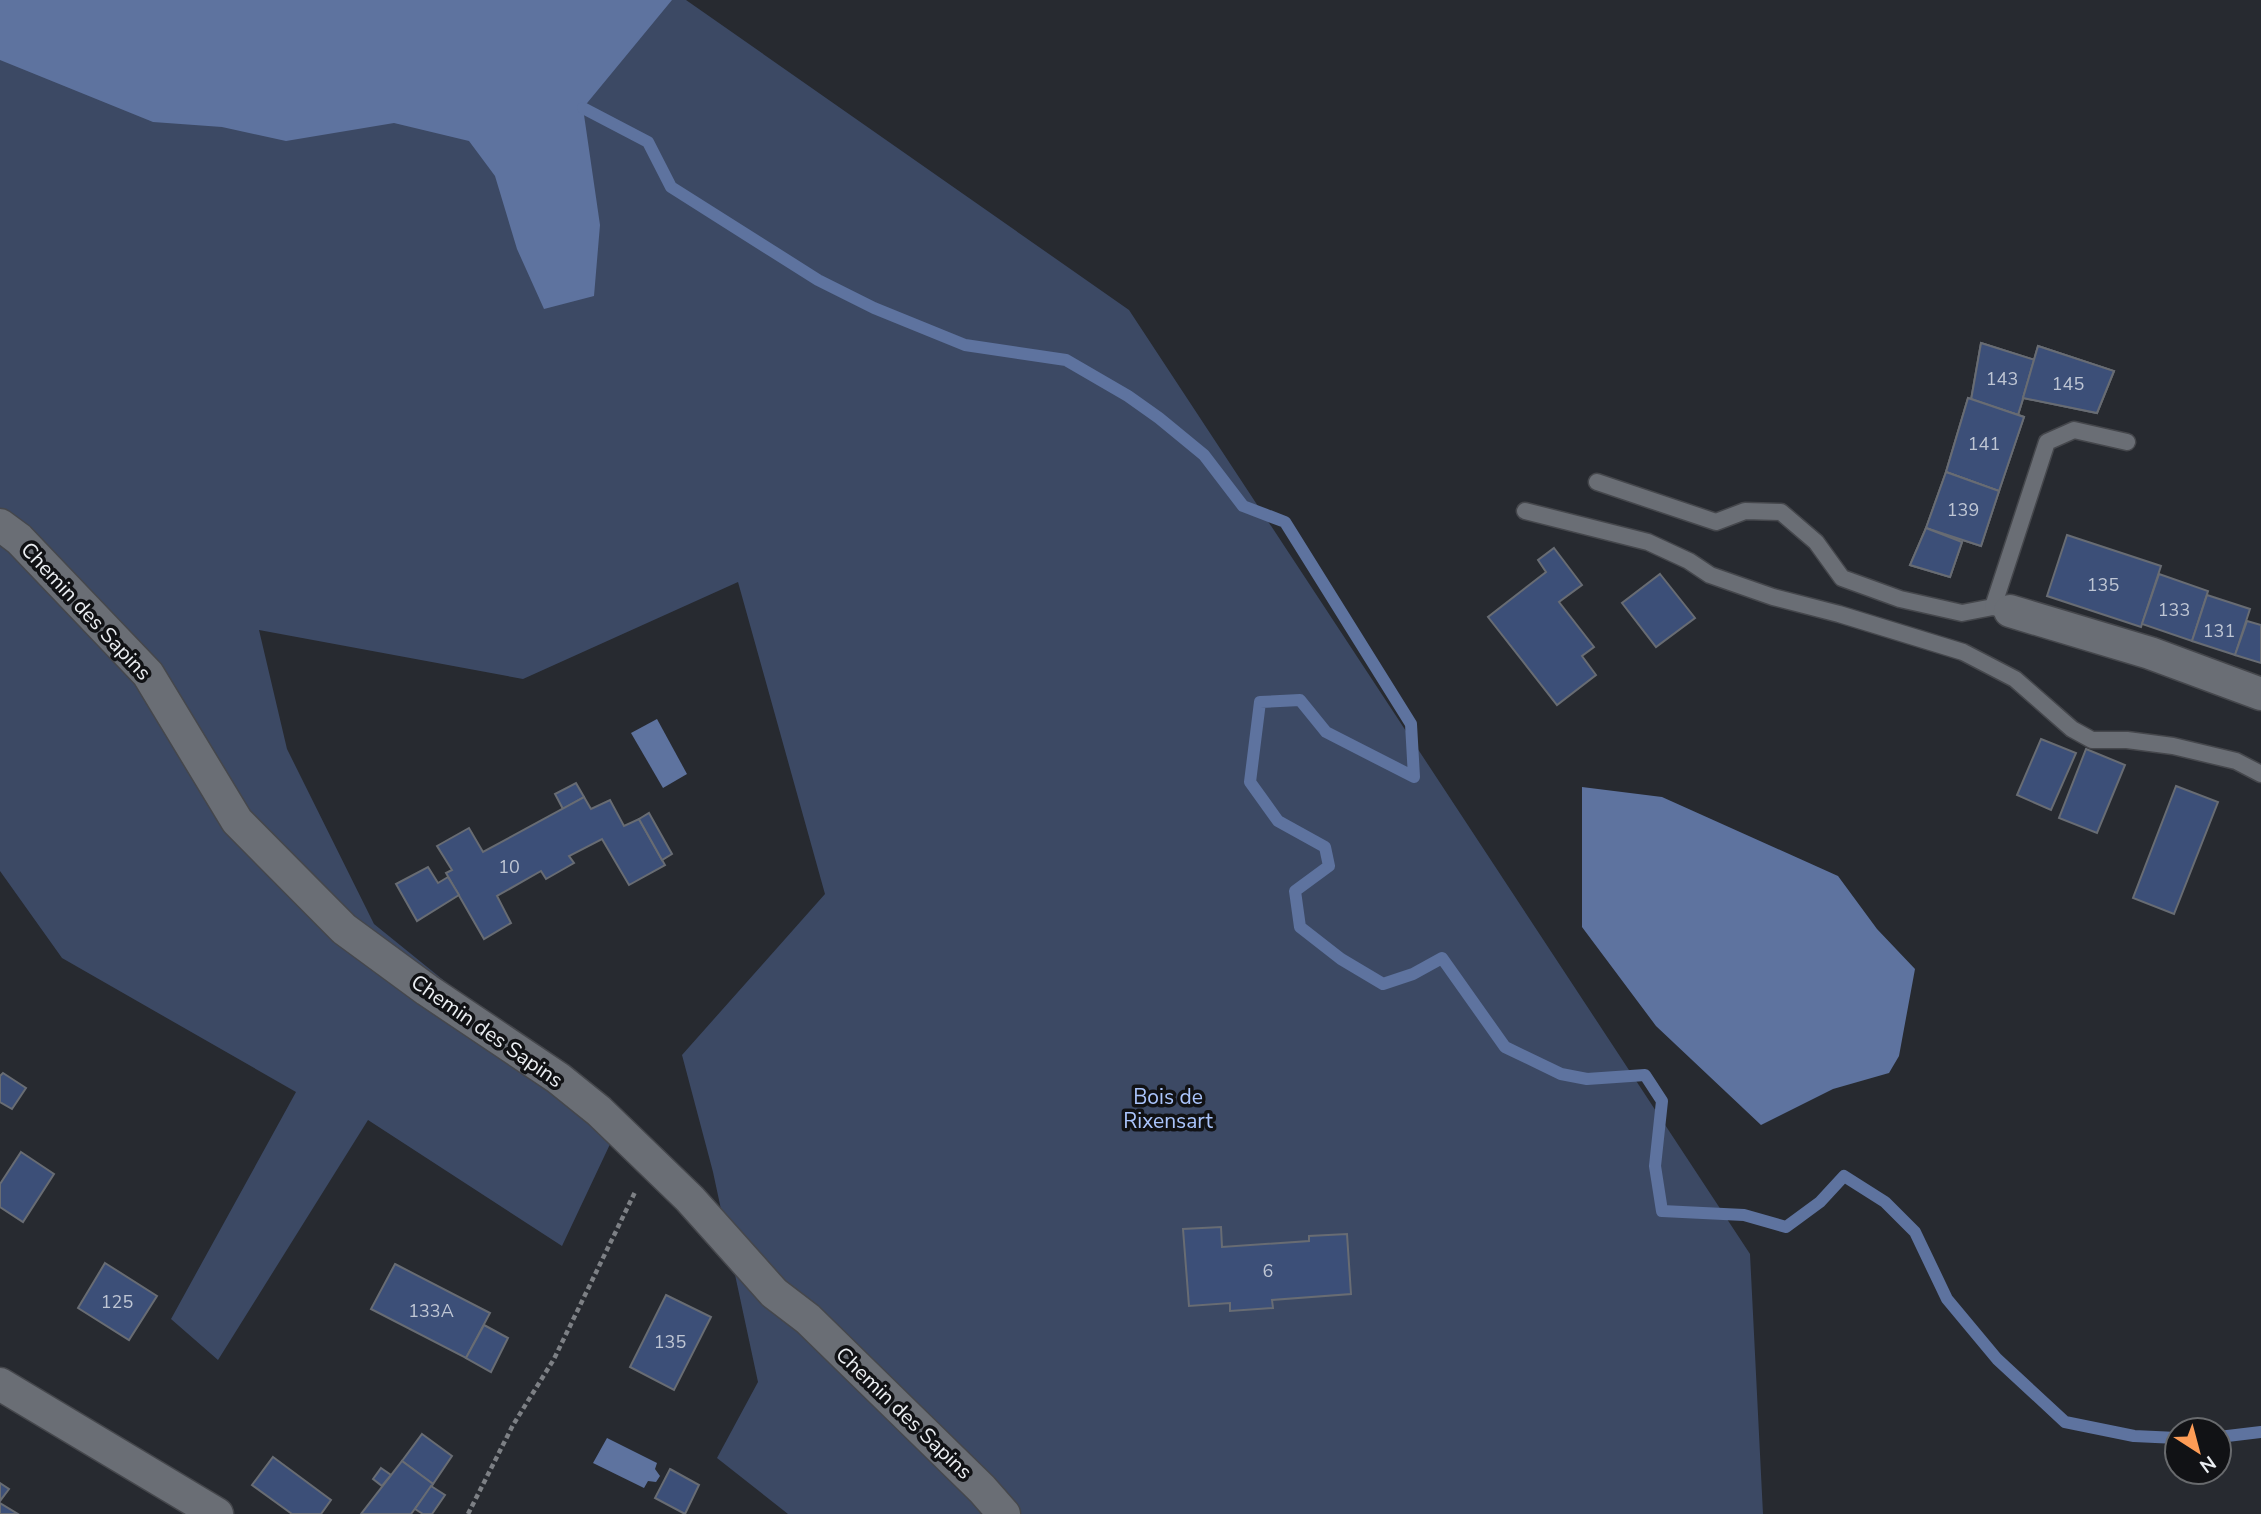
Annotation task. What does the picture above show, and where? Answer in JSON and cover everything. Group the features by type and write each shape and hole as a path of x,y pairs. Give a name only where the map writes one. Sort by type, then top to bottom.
{"street":[{"name":"Chemin des Sapins","path":"0,525 19,539 148,674 237,821 344,929 427,990 558,1079 598,1111 690,1199 774,1293 808,1319 982,1489 1004,1514"},
{"path":"2001,609 2150,653 2261,694"},
{"path":"0,1384 217,1514"}],"lane":[{"path":"1597,482 1716,522 1745,510 1781,512 1816,542 1842,578 1900,599 1962,612 2001,609 2047,442 2074,430 2127,442"},
{"path":"1525,511 1648,542 1689,561 1710,575 1773,597 1963,652 2015,679 2072,729 2092,740 2127,740 2173,746 2236,761 2261,774"}],"path":[{"path":"468,1514 513,1425 554,1359 650,1160"}],"green space":[{"name":"Bois de Rixensart","path":"0,0 686,0 1129,310 1750,1254 1763,1514 788,1514 717,1458 758,1382 713,1172 682,1055 825,894 738,582 523,679 259,630 287,749 374,924 620,1123 562,1246 368,1120 218,1360 171,1319 296,1092 62,958 0,871"}],"shaded area":[{"path":"0,0 672,0 583,108 600,225 594,296 544,309 517,249 495,176 469,141 394,123 286,141 222,127 153,122 0,60"},
{"path":"657,719 687,774 663,788 631,733"},
{"path":"1582,787 1662,797 1838,876 1877,929 1915,969 1899,1056 1889,1073 1833,1089 1761,1125 1656,1026 1582,927"},
{"path":"607,1438 657,1463 655,1469 660,1476 656,1482 648,1481 644,1488 593,1463"}],"building":[{"path":"1981,343 2035,360 2018,415 1971,400"},
{"path":"1981,343 2035,360 2018,415 1971,400"},
{"path":"2038,346 2114,371 2097,413 2023,398"},
{"path":"2038,346 2114,371 2097,413 2023,398"},
{"path":"1968,398 2024,417 1999,491 1946,472"},
{"path":"1968,398 2024,417 1999,491 1946,472"},
{"path":"1946,472 1999,491 1981,546 1926,528"},
{"path":"1946,472 1999,491 1981,546 1926,528"},
{"path":"1926,528 1962,542 1950,577 1910,565"},
{"path":"1926,528 1962,542 1950,577 1910,565"},
{"path":"2067,535 2161,566 2141,627 2047,596"},
{"path":"1554,548 1582,585 1559,602 1594,647 1582,656 1596,675 1557,705 1488,617 1546,572 1538,560"},
{"path":"1660,574 1695,618 1656,647 1622,603"},
{"path":"2159,574 2208,591 2192,641 2142,624"},
{"path":"2207,595 2250,609 2235,655 2192,641"},
{"path":"2247,621 2261,625 2261,663 2235,655"},
{"path":"2041,739 2076,753 2051,810 2017,795"},
{"path":"2086,749 2125,765 2097,833 2059,818"},
{"path":"576,783 584,797 563,809 555,794"},
{"path":"2176,786 2218,802 2174,914 2133,898"},
{"path":"584,797 591,809 610,800 624,826 639,819 665,865 629,885 602,839 569,856 574,863 546,879 541,871 497,896 511,923 484,939 446,873 452,870 437,846 469,828 483,852"},
{"path":"649,813 672,854 662,860 639,819"},
{"path":"428,867 438,883 448,877 459,895 417,921 396,884"},
{"path":"3,1073 26,1088 12,1109 0,1102 0,1076"},
{"path":"21,1152 54,1174 23,1222 0,1207 0,1184"},
{"path":"1221,1227 1222,1247 1309,1241 1309,1236 1347,1234 1351,1294 1272,1300 1273,1308 1230,1311 1230,1303 1189,1306 1183,1229"},
{"path":"105,1263 157,1296 129,1340 78,1308"},
{"path":"395,1264 490,1313 466,1358 371,1309"},
{"path":"666,1295 711,1317 674,1390 630,1367"},
{"path":"484,1325 508,1338 491,1372 466,1358"},
{"path":"422,1434 452,1456 433,1484 402,1461"},
{"path":"273,1457 331,1500 321,1514 292,1514 252,1485"},
{"path":"402,1461 433,1484 411,1514 361,1514"},
{"path":"381,1468 391,1475 382,1486 373,1479"},
{"path":"670,1469 699,1485 685,1514 655,1498"},
{"path":"0,1483 9,1489 0,1501"},
{"path":"431,1486 445,1495 432,1514 423,1514 415,1509"},
{"path":"0,1503 18,1514 0,1514"}],"waterway":[{"path":"583,108 648,142 671,187 818,280 874,308 965,345 1066,360 1128,396 1204,455 1243,506 1285,522 1411,724 1414,777 1326,732 1300,700 1260,702 1250,782 1278,821 1325,847 1329,866 1295,891 1300,927 1341,959 1383,984 1413,974 1442,958 1505,1047 1561,1074 1587,1079 1645,1075 1662,1101 1655,1166 1662,1211 1744,1215 1786,1227 1820,1202 1844,1176 1885,1202 1915,1232 1947,1299 1997,1359 2065,1422 2134,1436 2163,1437"},
{"path":"2233,1435 2261,1432"}]}
